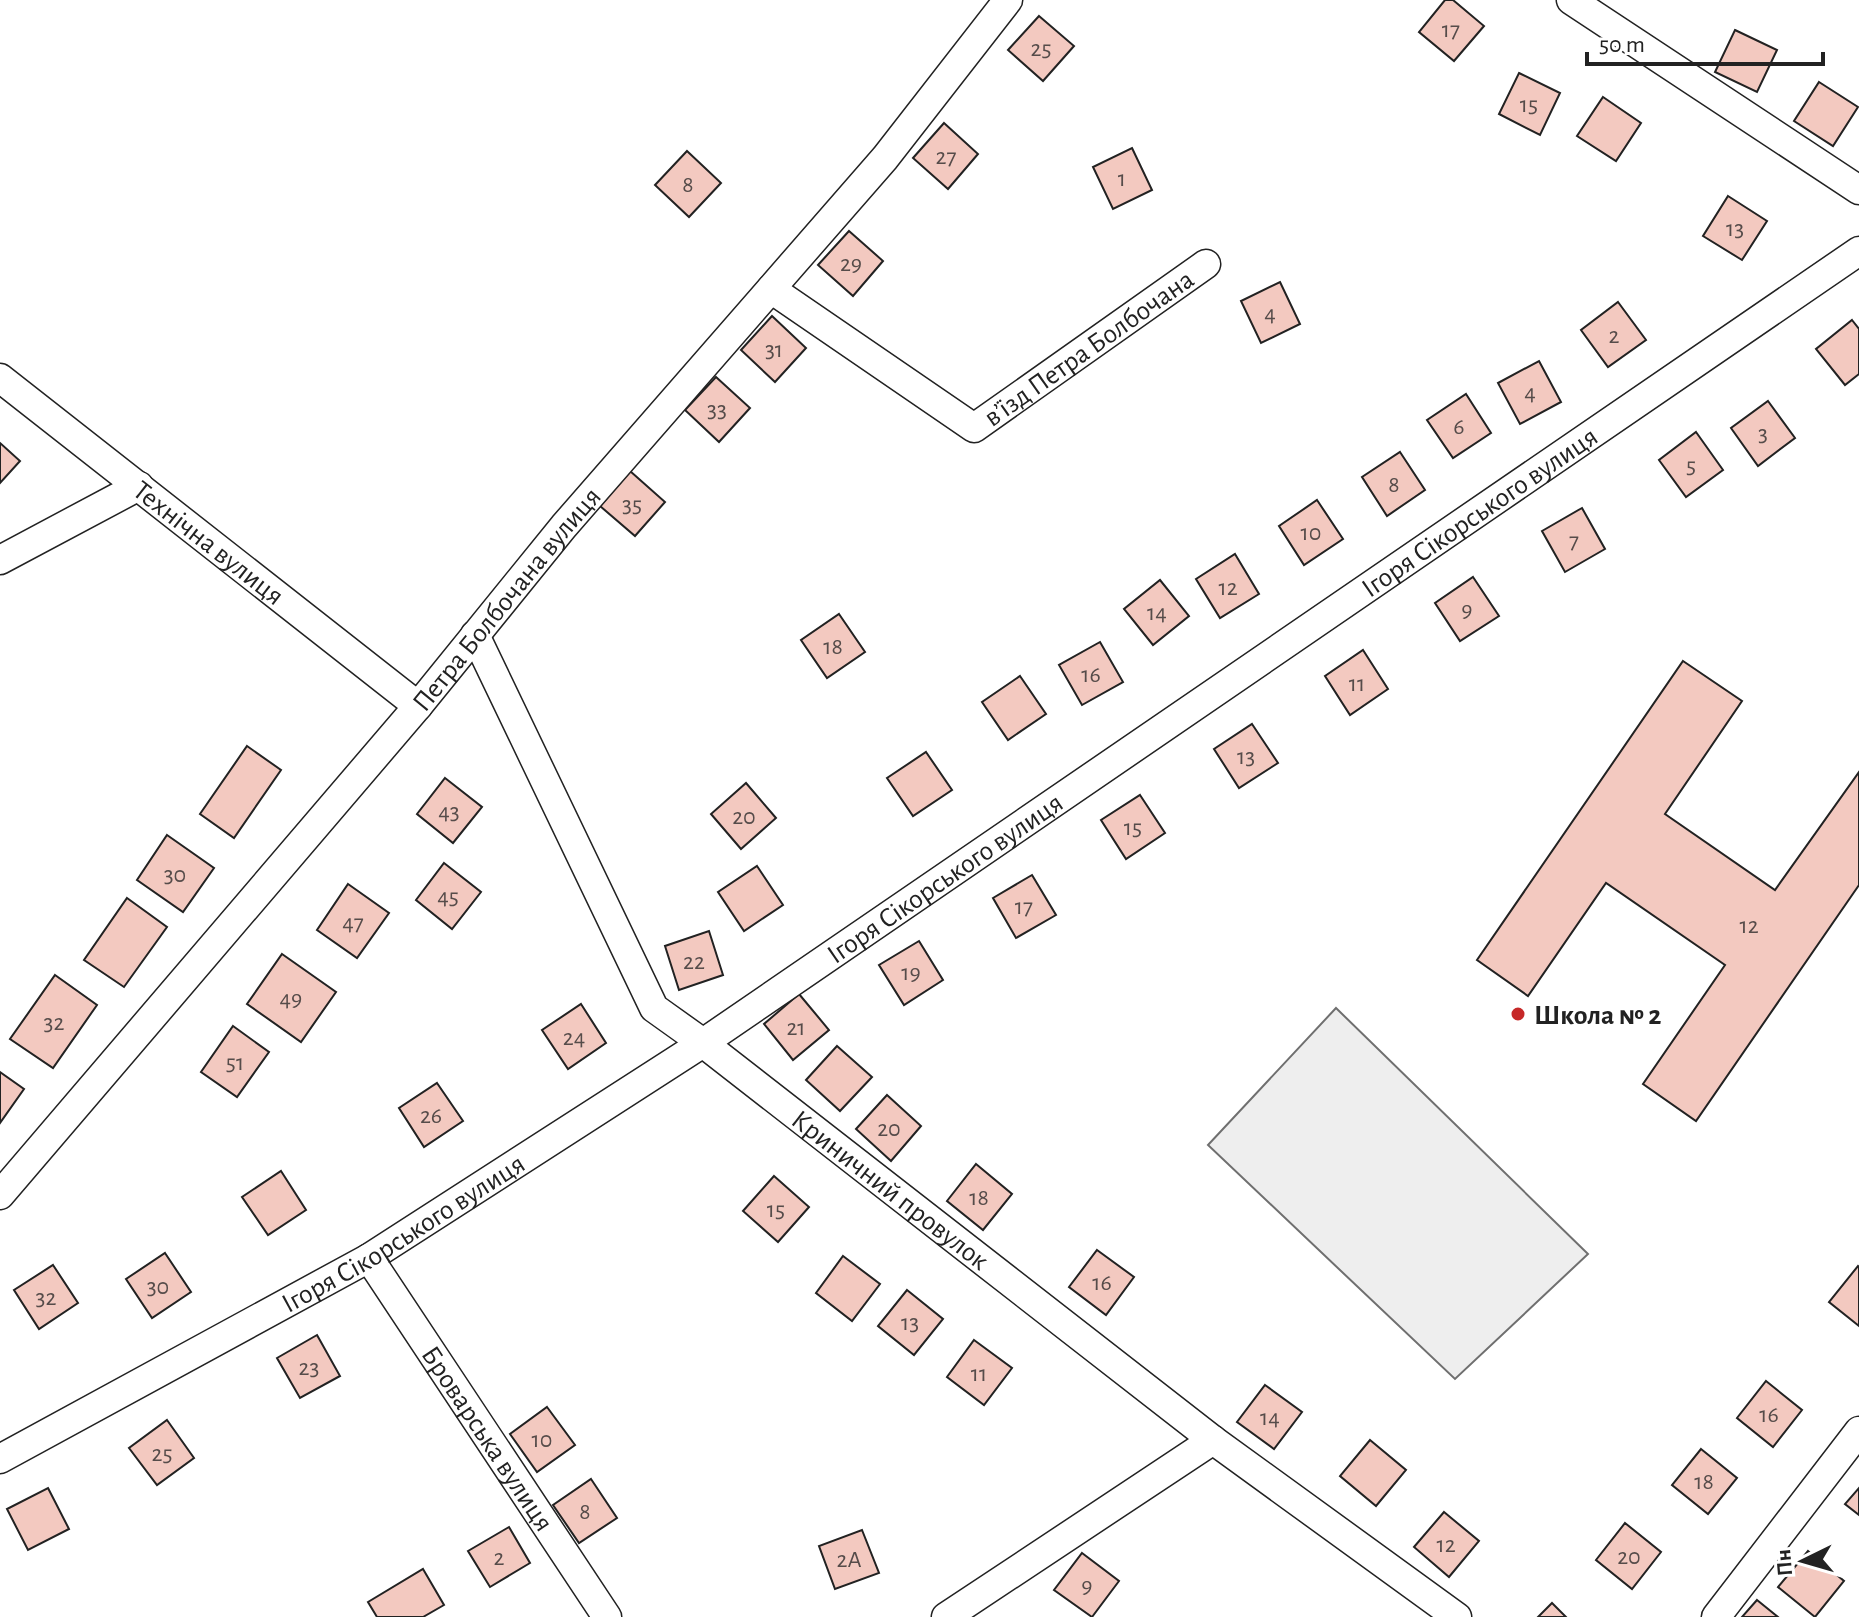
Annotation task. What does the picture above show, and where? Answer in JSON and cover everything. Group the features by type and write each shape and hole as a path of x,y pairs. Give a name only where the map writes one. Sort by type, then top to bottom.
{"street":[{"name":"Петра Болбочана вулиця","path":"0,1195 418,706 564,526 885,158 1008,0"},
{"path":"1571,0 1859,190"},
{"name":"Ігоря Сікорського вулиця","path":"0,1459 369,1258 703,1043 1859,251"},
{"name":"в’їзд Петра Болбочана","path":"771,289 974,428 1206,264"},
{"name":"Технічна вулиця","path":"0,378 418,706"},
{"path":"0,560 139,486"},
{"name":"Криничний провулок","path":"475,635 654,1008 1213,1440 1457,1617"},
{"name":"Броварська вулиця","path":"369,1258 603,1616"},
{"path":"1716,1617 1859,1431"},
{"path":"946,1617 1213,1440"}],"shaded area":[{"path":"1336,1008 1588,1254 1455,1379 1208,1145"}],"building":[{"path":"1445,0 1453,0 1484,26 1454,61 1419,32"},
{"path":"1039,16 1074,46 1043,81 1008,50"},
{"path":"1735,30 1777,50 1757,92 1715,72"},
{"path":"1519,73 1560,93 1540,135 1499,114"},
{"path":"1819,82 1858,107 1833,146 1794,121"},
{"path":"1603,97 1641,123 1616,161 1577,136"},
{"path":"944,123 978,154 948,189 913,158"},
{"path":"1132,148 1152,190 1113,209 1093,167"},
{"path":"687,151 721,183 689,217 655,185"},
{"path":"1728,196 1767,221 1742,260 1703,236"},
{"path":"849,231 883,261 853,296 818,265"},
{"path":"1280,282 1300,324 1261,343 1241,301"},
{"path":"1618,302 1646,340 1608,367 1581,330"},
{"path":"772,316 806,348 775,382 741,350"},
{"path":"1852,320 1859,329 1859,374 1845,385 1816,349"},
{"path":"1539,361 1561,402 1520,424 1498,383"},
{"path":"716,377 750,408 719,442 685,410"},
{"path":"1466,394 1491,433 1453,458 1427,420"},
{"path":"1768,401 1795,438 1758,466 1731,428"},
{"path":"1696,432 1723,470 1686,497 1659,460"},
{"path":"0,443 20,461 0,483"},
{"path":"1400,452 1425,490 1387,516 1362,477"},
{"path":"630,471 665,502 635,536 600,506"},
{"path":"1317,500 1343,539 1304,565 1279,526"},
{"path":"1582,508 1605,549 1565,572 1542,531"},
{"path":"1235,554 1259,594 1220,618 1196,579"},
{"path":"1473,577 1499,616 1460,641 1435,603"},
{"path":"1160,580 1189,616 1153,645 1124,609"},
{"path":"839,614 865,652 827,678 801,640"},
{"path":"1100,642 1123,682 1082,705 1059,665"},
{"path":"1363,650 1388,689 1350,715 1325,676"},
{"path":"1683,661 1742,701 1665,814 1775,890 1859,772 1859,885 1696,1121 1643,1084 1725,965 1606,883 1528,996 1477,960"},
{"path":"1020,676 1046,714 1008,740 982,702"},
{"path":"1252,724 1278,763 1239,788 1214,749"},
{"path":"247,746 281,770 234,838 200,814"},
{"path":"926,752 952,790 913,816 887,778"},
{"path":"445,778 482,807 453,843 417,814"},
{"path":"746,783 776,818 741,849 711,814"},
{"path":"1140,795 1165,833 1126,859 1101,820"},
{"path":"167,835 214,868 183,912 137,880"},
{"path":"444,863 481,892 452,929 416,900"},
{"path":"757,866 783,905 744,931 718,892"},
{"path":"1032,875 1056,915 1016,938 993,898"},
{"path":"348,884 389,913 357,958 317,930"},
{"path":"127,898 167,927 124,987 84,960"},
{"path":"709,931 723,975 679,990 665,946"},
{"path":"919,941 943,980 904,1005 879,965"},
{"path":"282,954 336,992 301,1042 247,1004"},
{"path":"55,975 97,1005 53,1068 10,1039"},
{"path":"799,994 829,1030 793,1060 764,1024"},
{"path":"581,1004 606,1043 568,1069 542,1030"},
{"path":"233,1026 269,1052 237,1097 201,1072"},
{"path":"837,1046 872,1077 840,1111 806,1080"},
{"path":"0,1072 24,1089 0,1123"},
{"path":"437,1083 463,1121 424,1147 399,1108"},
{"path":"887,1095 921,1126 891,1161 856,1129"},
{"path":"976,1164 1012,1194 983,1230 947,1201"},
{"path":"281,1171 306,1210 268,1235 242,1197"},
{"path":"774,1176 809,1207 778,1242 743,1211"},
{"path":"1097,1250 1134,1277 1106,1315 1069,1287"},
{"path":"165,1253 191,1292 152,1318 126,1279"},
{"path":"843,1256 880,1284 852,1321 816,1293"},
{"path":"53,1265 78,1303 39,1329 14,1290"},
{"path":"1859,1267 1859,1326 1829,1302"},
{"path":"907,1290 943,1319 914,1355 878,1326"},
{"path":"317,1335 340,1376 300,1398 277,1358"},
{"path":"974,1340 1012,1368 984,1405 947,1377"},
{"path":"1766,1381 1802,1410 1773,1447 1737,1418"},
{"path":"1265,1385 1302,1412 1274,1449 1237,1422"},
{"path":"547,1407 575,1445 537,1472 510,1434"},
{"path":"167,1420 194,1458 157,1485 129,1448"},
{"path":"1370,1440 1406,1470 1376,1506 1340,1476"},
{"path":"1701,1449 1737,1478 1708,1514 1672,1485"},
{"path":"591,1479 617,1518 579,1543 553,1505"},
{"path":"48,1488 69,1529 28,1550 7,1509"},
{"path":"1859,1488 1859,1515 1845,1504"},
{"path":"1444,1512 1479,1541 1449,1577 1414,1547"},
{"path":"1625,1523 1661,1552 1632,1589 1596,1560"},
{"path":"509,1527 530,1563 490,1587 468,1551"},
{"path":"862,1530 879,1573 835,1589 819,1546"},
{"path":"1808,1551 1844,1581 1815,1617 1778,1587"},
{"path":"1082,1553 1119,1581 1092,1617 1054,1590"},
{"path":"423,1569 444,1605 423,1617 377,1617 368,1602"},
{"path":"1757,1600 1778,1617 1742,1617"},
{"path":"1552,1603 1566,1617 1538,1617"}],"place":[{"name":"Школа № 2","path":"1518,1014"}]}
